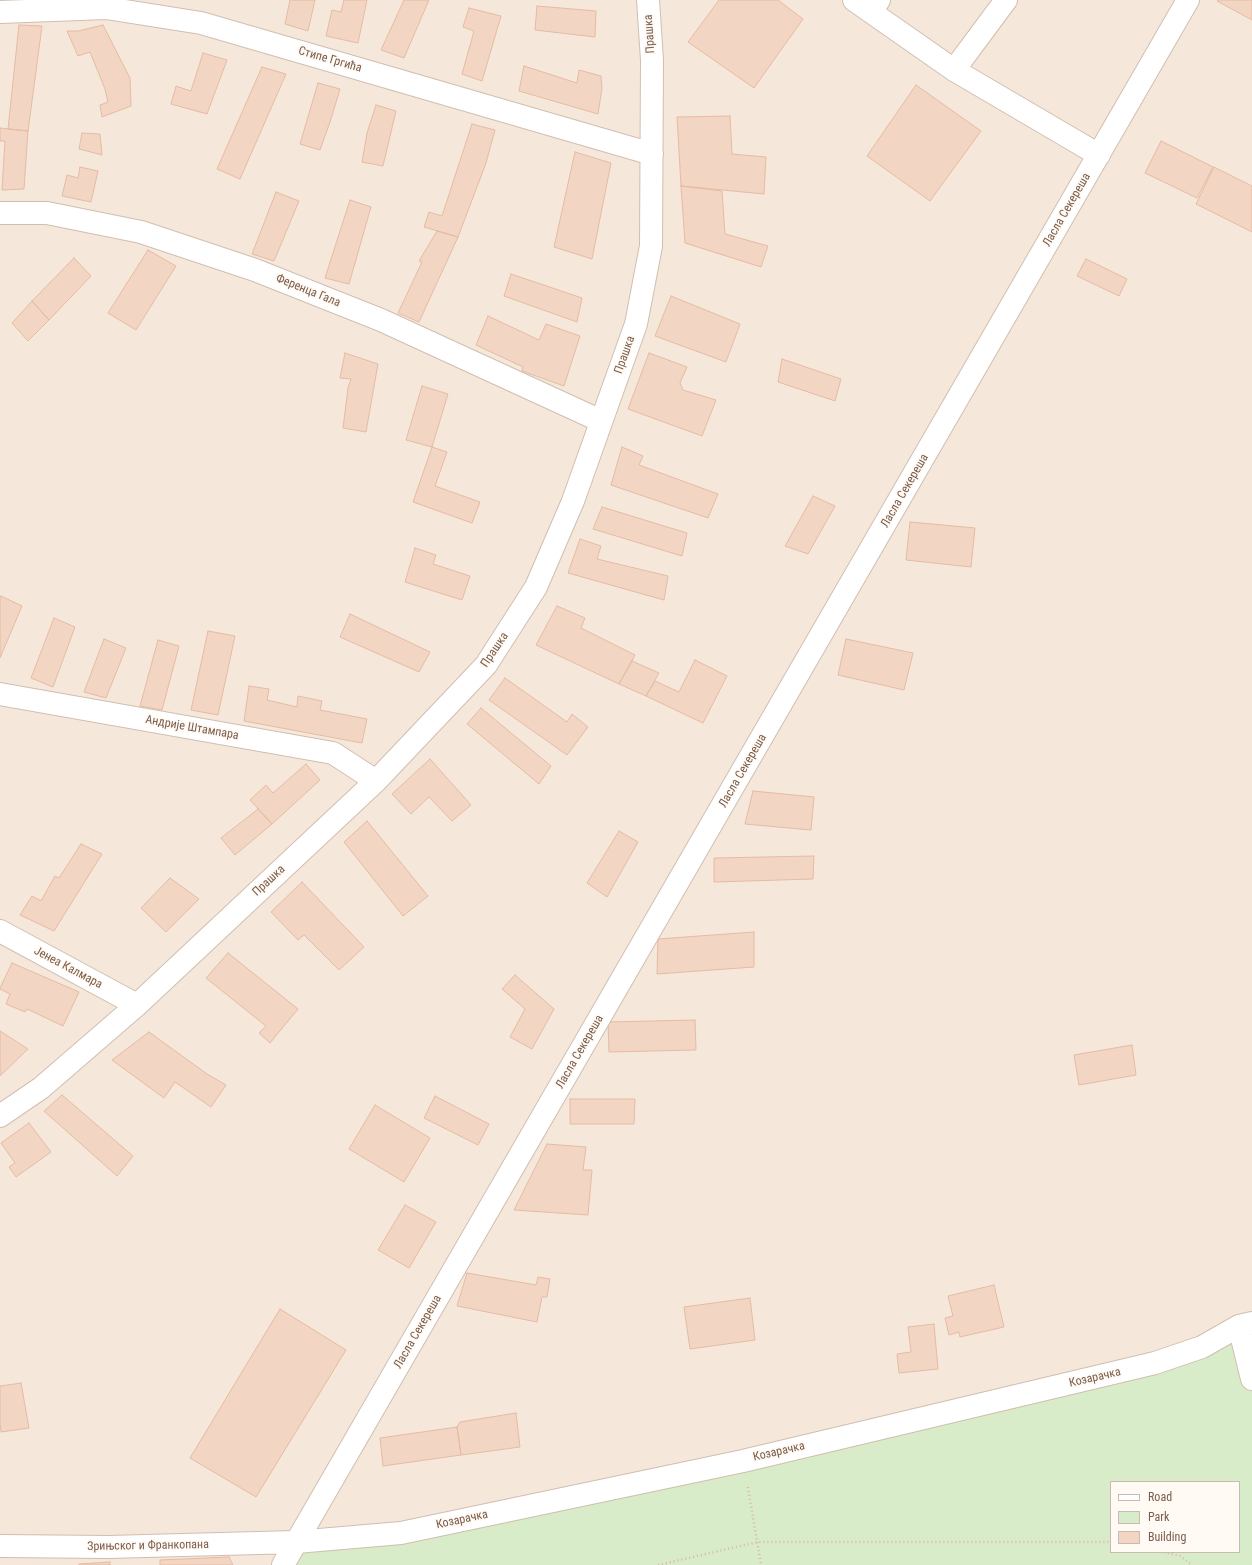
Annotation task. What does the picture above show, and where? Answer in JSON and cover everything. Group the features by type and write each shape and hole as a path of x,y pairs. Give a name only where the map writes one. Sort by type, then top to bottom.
{"street":[{"name":"Прашка","path":"0,1116 41,1088 137,1005 376,781 486,665 536,587 573,501 636,324 651,246 652,60 648,0"},
{"path":"954,70 1006,0"},
{"name":"Ласла Секереша","path":"283,1565 1188,0"},
{"path":"868,4 954,70 1099,155"},
{"name":"Стипе Гргића","path":"0,12 106,8 201,23 652,154"},
{"name":"Ференца Гала","path":"0,213 47,213 141,232 255,270 380,320 601,421"},
{"name":"Андрије Штампара","path":"0,694 333,754 376,781"},
{"name":"Јенеа Калмара","path":"0,931 137,1005"},
{"path":"1246,1325 1252,1379"},
{"name":"Козарачка","path":"296,1542 401,1533 743,1461 1155,1363 1202,1347 1246,1325"},
{"name":"Зрињског и Франкопана","path":"0,1546 108,1547 296,1542"}],"path":[{"path":"743,1461 761,1565"},
{"path":"658,1565 758,1542 1110,1542"},
{"path":"1168,1553 1180,1556 1192,1565"}],"shaded area":[{"path":"0,0 1252,0 1252,1565 0,1565"}],"green space":[{"path":"1239,1326 1252,1370 1252,1565 283,1565 296,1542 401,1533 1155,1363"}],"building":[{"path":"290,0 315,0 308,31 285,24"},
{"path":"344,0 367,0 358,43 326,36 332,10 341,12"},
{"path":"404,0 429,0 404,58 381,50"},
{"path":"719,0 778,0 803,19 754,88 688,42"},
{"path":"1252,0 1252,20 1217,1"},
{"path":"537,6 596,11 595,37 535,30"},
{"path":"469,8 501,16 482,81 462,74 474,31 463,27"},
{"path":"19,25 42,26 28,131 8,129"},
{"path":"103,25 130,78 131,106 102,117 100,105 108,102 105,89 90,52 78,56 67,31 78,31"},
{"path":"203,53 227,60 207,114 171,104 176,86 191,91"},
{"path":"524,66 577,83 579,70 601,76 602,88 598,114 519,91"},
{"path":"262,67 286,74 240,179 217,169"},
{"path":"318,83 340,89 320,150 300,144"},
{"path":"916,85 981,131 930,201 867,156"},
{"path":"376,105 396,111 383,166 362,162 367,133"},
{"path":"730,116 732,154 766,157 764,194 681,186 677,117"},
{"path":"472,124 495,130 486,163 458,237 424,227 429,212 442,216"},
{"path":"0,128 28,131 24,189 2,190 5,141 0,141"},
{"path":"82,133 100,134 102,155 79,149"},
{"path":"1161,141 1213,167 1197,198 1145,173"},
{"path":"575,152 611,163 592,259 554,247"},
{"path":"80,167 98,171 91,202 62,196 67,175 78,178"},
{"path":"1214,167 1252,186 1252,232 1196,204"},
{"path":"681,186 722,191 725,234 768,246 761,267 685,243"},
{"path":"276,192 299,201 274,261 252,254"},
{"path":"350,200 371,207 349,284 325,278"},
{"path":"437,231 458,237 419,322 398,313 422,262 419,261"},
{"path":"148,250 176,266 136,330 108,313"},
{"path":"74,258 91,276 49,320 32,301"},
{"path":"1086,259 1127,279 1119,296 1077,276"},
{"path":"511,274 582,298 577,322 504,296"},
{"path":"671,296 740,324 726,362 655,336"},
{"path":"32,301 49,320 28,341 12,323"},
{"path":"488,316 539,340 546,324 580,336 564,386 522,371 523,367 476,345"},
{"path":"345,353 378,364 366,432 343,428 348,388 351,379 340,378"},
{"path":"649,353 687,367 680,383 683,390 716,400 702,436 628,409"},
{"path":"782,359 841,379 835,401 778,382"},
{"path":"422,386 448,394 432,447 406,440"},
{"path":"432,447 447,452 435,486 480,502 472,523 413,502"},
{"path":"622,447 643,456 639,465 718,494 708,518 611,485"},
{"path":"813,496 835,506 808,554 785,546"},
{"path":"602,507 687,533 682,556 593,529"},
{"path":"910,522 975,528 971,567 906,560"},
{"path":"580,539 601,546 597,559 668,576 664,600 568,573"},
{"path":"415,548 436,555 433,564 470,576 462,600 405,582"},
{"path":"1,596 22,606 0,658 0,598"},
{"path":"557,606 585,618 581,628 635,655 619,684 536,645"},
{"path":"350,614 430,652 419,672 340,637"},
{"path":"54,618 75,627 53,687 31,678"},
{"path":"208,631 235,636 218,715 191,710"},
{"path":"104,639 126,648 106,698 84,692"},
{"path":"846,639 913,653 904,690 838,675"},
{"path":"158,640 179,646 162,710 140,706"},
{"path":"695,660 727,676 703,723 646,696 655,681 679,692"},
{"path":"632,661 659,673 646,696 619,684"},
{"path":"505,678 567,722 572,714 588,727 567,755 489,700"},
{"path":"249,686 269,689 267,700 297,707 298,696 322,701 320,710 367,719 362,743 244,721"},
{"path":"481,708 551,766 539,784 467,724"},
{"path":"430,759 471,805 452,821 429,797 411,814 392,794"},
{"path":"306,764 320,780 272,824 250,800 266,785 273,793"},
{"path":"753,791 814,797 811,830 745,824"},
{"path":"258,809 272,824 235,855 221,838"},
{"path":"367,821 428,896 403,916 344,842"},
{"path":"619,831 638,842 607,897 587,883"},
{"path":"81,844 102,854 54,931 20,915 32,896 41,901 55,876 59,878"},
{"path":"814,856 813,879 714,882 714,858"},
{"path":"170,878 199,899 166,932 141,908"},
{"path":"302,882 364,947 339,970 304,935 298,940 271,912"},
{"path":"754,932 754,967 657,974 658,939"},
{"path":"228,953 298,1009 270,1043 259,1033 266,1026 206,978"},
{"path":"12,963 79,992 63,1026 27,1009 25,1012 6,1004 10,994 0,988"},
{"path":"515,975 554,1009 532,1049 510,1037 525,1009 502,989"},
{"path":"695,1020 696,1050 609,1052 608,1022"},
{"path":"0,1031 28,1049 0,1076"},
{"path":"149,1032 207,1074 226,1085 211,1107 175,1082 164,1098 112,1060"},
{"path":"1132,1045 1136,1075 1079,1085 1074,1055"},
{"path":"62,1095 133,1156 117,1176 44,1111"},
{"path":"435,1096 489,1124 478,1145 424,1118"},
{"path":"570,1099 635,1099 634,1124 570,1124"},
{"path":"375,1105 430,1138 404,1182 349,1149"},
{"path":"29,1123 51,1152 16,1177 9,1167 15,1163 1,1143"},
{"path":"547,1144 586,1147 583,1170 592,1170 588,1215 514,1210"},
{"path":"405,1205 436,1222 409,1268 378,1250"},
{"path":"467,1273 536,1285 538,1277 550,1279 547,1297 542,1297 537,1322 457,1306"},
{"path":"994,1285 1004,1327 960,1337 959,1332 949,1335 945,1318 953,1316 948,1296"},
{"path":"750,1298 755,1340 690,1349 684,1307"},
{"path":"280,1309 346,1350 256,1497 190,1458"},
{"path":"934,1324 938,1369 899,1373 897,1354 911,1352 908,1327"},
{"path":"21,1383 29,1428 1,1432 0,1386"},
{"path":"516,1413 520,1447 461,1455 457,1427 460,1422"},
{"path":"457,1427 461,1455 383,1466 380,1438"},
{"path":"229,1557 233,1565 160,1565 160,1560"},
{"path":"110,1562 110,1565 79,1565 79,1564"}]}
